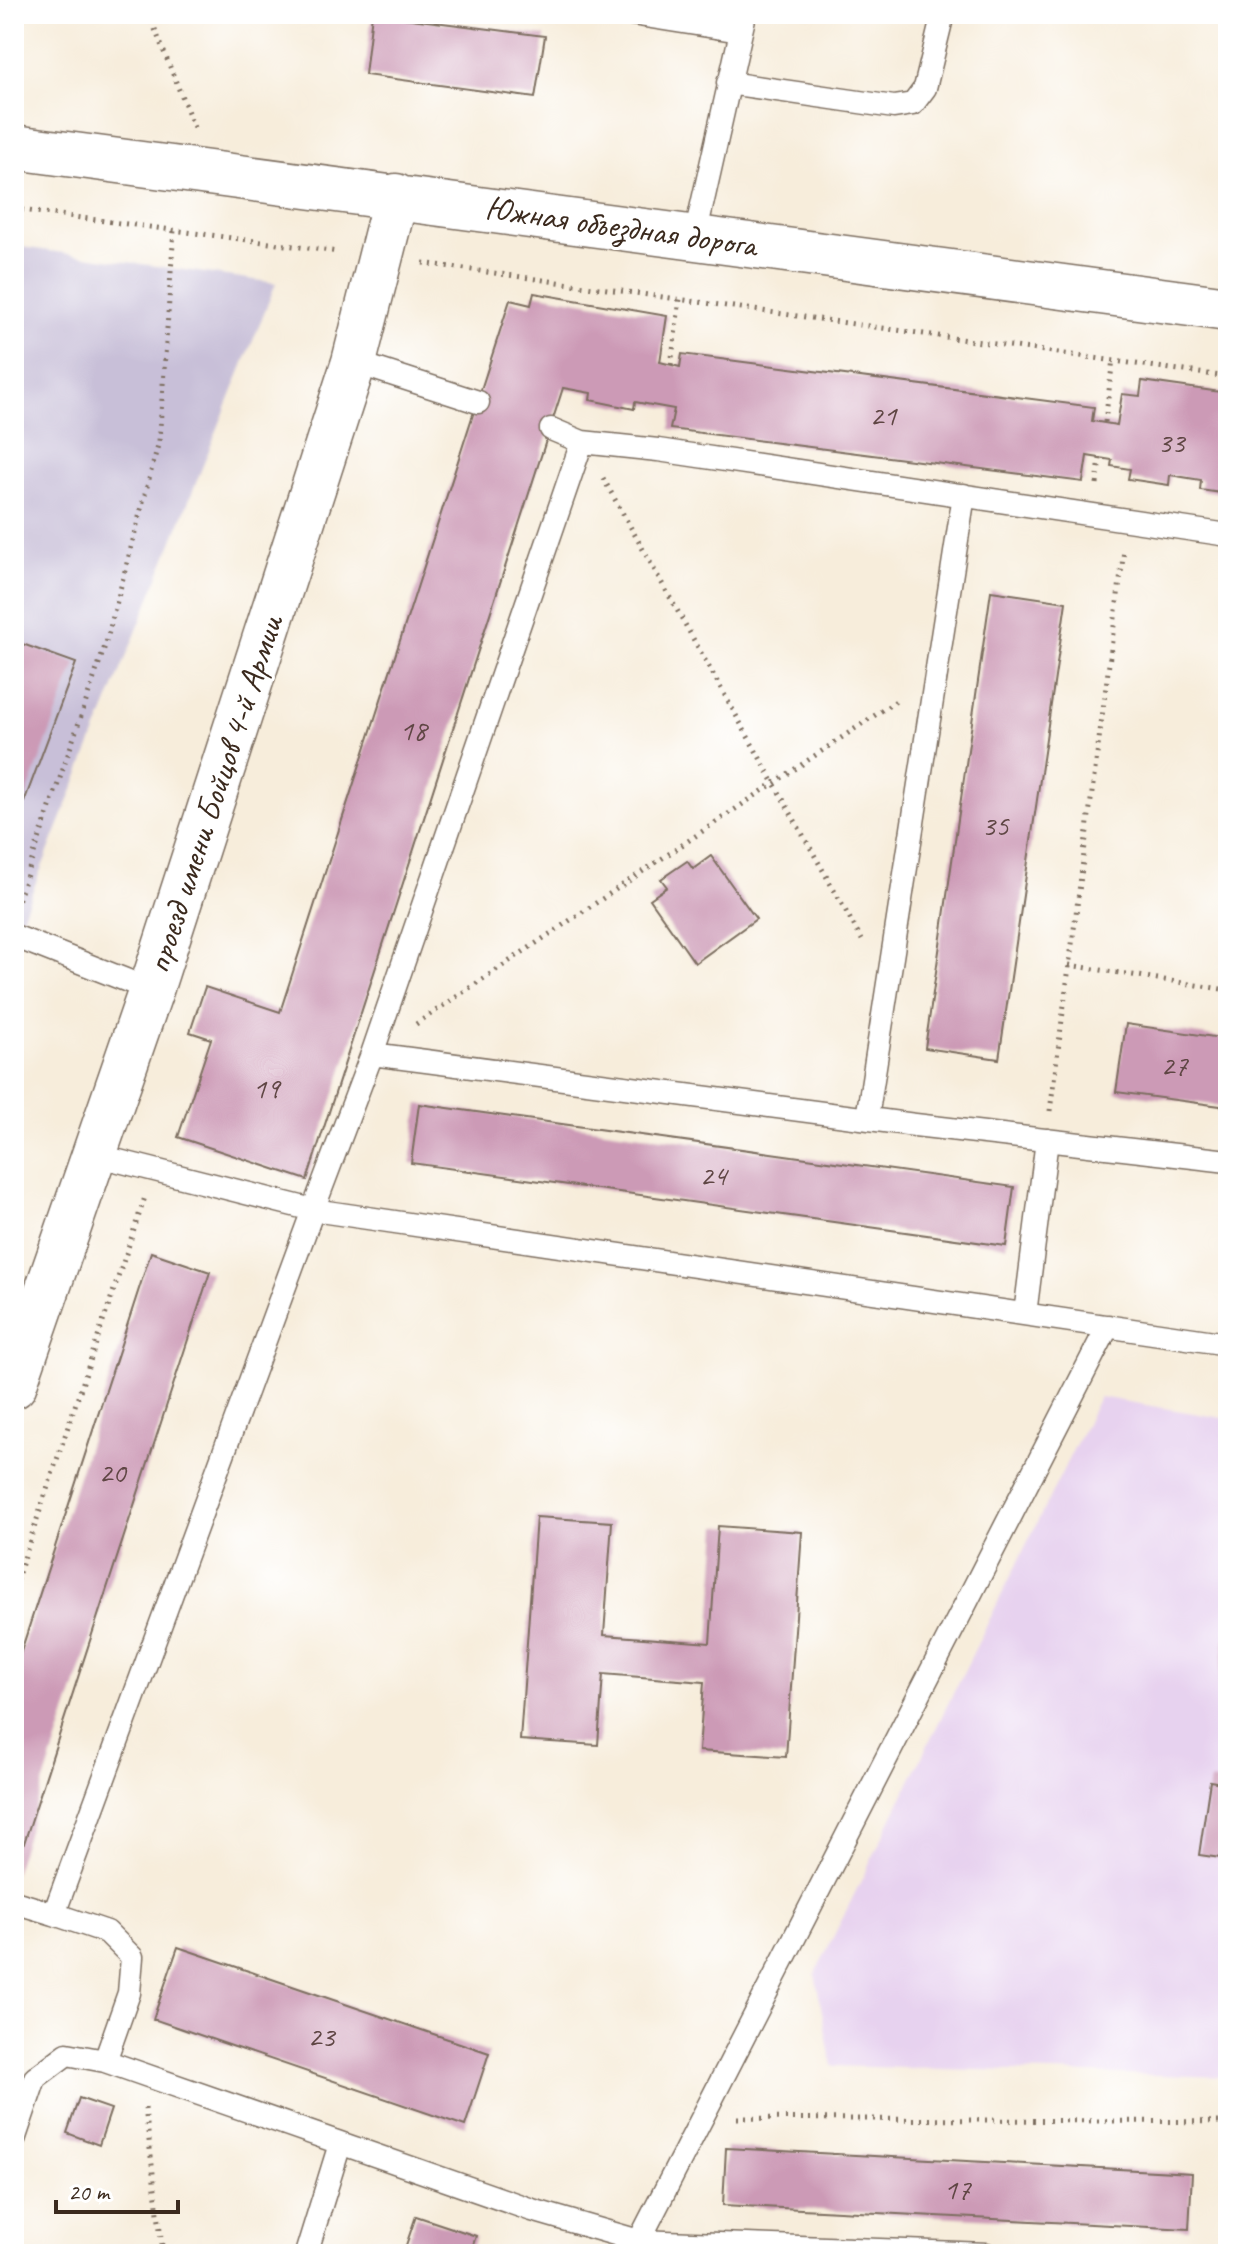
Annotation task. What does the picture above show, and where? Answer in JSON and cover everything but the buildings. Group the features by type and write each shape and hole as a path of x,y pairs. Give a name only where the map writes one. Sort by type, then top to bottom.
{"street":[{"name":"Южная объездная дорога","path":"14,147 1228,309"},
{"name":"проезд имени Бойцов 4-й Армии","path":"14,1386 22,1340 95,1155 354,362 396,196"}],"lane":[{"path":"632,14 742,23 695,236"},
{"path":"728,83 894,107 913,104 925,88 943,14"},
{"path":"354,362 478,402"},
{"path":"551,429 582,442 1228,535"},
{"path":"54,1914 372,1054 582,442"},
{"path":"867,1118 964,495"},
{"path":"14,936 151,990"},
{"path":"372,1054 1228,1161"},
{"path":"1025,1314 1047,1140"},
{"path":"95,1155 313,1210 1228,1344"},
{"path":"639,2241 1108,1326"},
{"path":"14,1902 107,1932 132,1957 129,1993 105,2061"},
{"path":"14,2140 35,2078 67,2054 105,2061 532,2210 639,2241 802,2250 986,2254"},
{"path":"306,2254 340,2144"}],"path":[{"path":"149,14 210,172"},
{"path":"14,911 106,643 159,441 174,230"},
{"path":"671,365 680,299 1228,377"},
{"path":"1105,422 1113,359"},
{"path":"582,442 888,986"},
{"path":"1047,1140 1128,520"},
{"path":"372,1054 936,674"},
{"path":"1069,965 1228,990"},
{"path":"14,1588 154,1170"},
{"path":"140,2073 163,2254"},
{"path":"702,2117 1228,2122"}],"shaded area":[{"path":"14,246 276,283 22,917 14,915"},
{"path":"1099,1397 1228,1419 1228,2077 832,2066 815,1974"}]}
